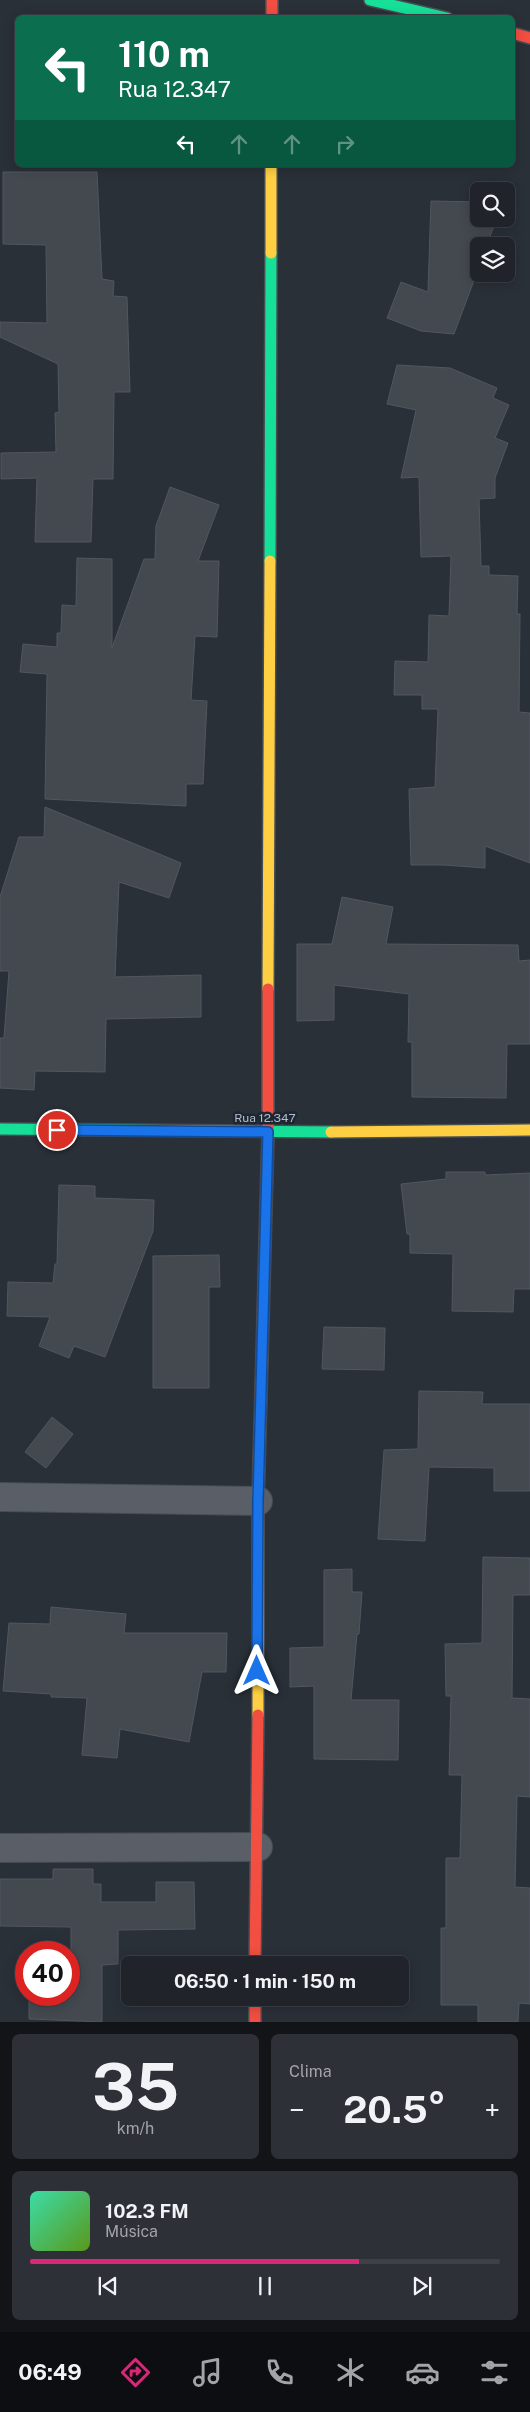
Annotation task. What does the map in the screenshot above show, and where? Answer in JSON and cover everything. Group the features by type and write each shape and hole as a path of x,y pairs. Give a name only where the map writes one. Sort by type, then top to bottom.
{"street":[{"path":"272,0 272,15"},
{"path":"370,0 434,15"},
{"path":"515,34 530,38"},
{"path":"255,1956 258,1847 258,1501 268,1132 271,167"},
{"name":"Rua 12.347","path":"0,1129 268,1132 530,1130"},
{"path":"0,1497 258,1501"},
{"path":"0,1848 258,1847"},
{"path":"255,2006 256,2022"}],"building":[{"path":"3,172 97,172 102,279 114,281 113,296 127,297 130,392 114,392 113,479 93,479 91,542 35,542 37,478 1,479 1,453 56,452 55,413 59,412 58,364 0,337 0,322 47,323 46,245 3,244"},
{"path":"431,201 470,202 470,227 494,227 490,237 470,237 470,282 473,282 454,334 421,331 387,318 401,282 428,292"},
{"path":"397,365 450,368 497,388 493,398 509,405 495,438 508,443 495,478 495,498 479,499 481,566 489,566 489,575 518,576 517,614 520,614 519,712 530,713 530,863 485,846 485,868 411,865 409,789 435,787 438,709 422,709 422,695 394,695 395,661 428,662 429,615 449,616 451,556 421,557 419,477 401,478 416,410 387,404"},
{"path":"170,487 219,505 198,561 219,561 217,637 195,636 191,700 207,701 203,784 186,784 186,806 45,799 47,674 20,672 23,644 57,647 57,633 61,633 62,605 76,606 77,558 112,559 112,648 144,559 155,559 156,526"},
{"path":"45,807 181,863 169,898 119,882 115,977 201,975 201,1017 106,1019 105,1072 35,1071 34,1090 0,1088 0,1038 4,1038 9,971 0,971 0,897 19,837 44,837"},
{"path":"342,897 393,907 386,944 518,945 519,961 530,960 530,1044 507,1044 506,1098 412,1097 412,1042 408,1042 409,994 334,985 334,1020 297,1021 297,944 332,944"},
{"path":"446,1172 485,1172 485,1175 530,1173 530,1289 514,1289 513,1312 452,1311 453,1254 410,1253 410,1234 407,1234 401,1184 446,1179"},
{"path":"59,1185 95,1186 95,1198 154,1200 153,1231 105,1357 74,1346 69,1358 39,1346 50,1317 7,1316 8,1282 53,1283 55,1264 57,1264"},
{"path":"219,1255 220,1287 209,1287 209,1388 153,1388 153,1256"},
{"path":"324,1327 385,1328 384,1370 322,1369"},
{"path":"419,1391 483,1392 482,1404 530,1404 530,1491 494,1491 494,1468 429,1467 425,1541 378,1539 384,1450 418,1449"},
{"path":"52,1417 73,1434 46,1468 25,1452"},
{"path":"483,1557 530,1558 530,1595 513,1595 512,1698 530,1699 530,1797 517,1796 515,1887 530,1888 530,2004 519,2003 518,2022 478,2022 478,2005 441,2005 441,1928 446,1928 446,1858 460,1858 462,1775 449,1775 451,1696 446,1696 445,1644 482,1643"},
{"path":"352,1569 352,1592 362,1592 351,1700 399,1700 398,1760 314,1759 314,1686 290,1687 290,1648 324,1647 324,1570"},
{"path":"51,1607 126,1614 124,1633 227,1633 226,1672 202,1672 189,1742 120,1729 117,1758 82,1755 87,1698 51,1697 51,1694 3,1691 9,1623 50,1624"},
{"path":"53,1869 93,1869 93,1884 101,1884 101,1902 156,1902 156,1882 194,1882 195,1929 118,1930 118,1964 102,1965 102,2022 29,2019 29,2006 80,2006 80,1941 71,1941 71,1927 0,1926 0,1879 53,1879"}],"traffic: fast":[{"path":"370,0 434,15"},
{"path":"270,561 271,253"},
{"path":"0,1129 331,1132"}],"traffic: slow":[{"path":"271,167 271,253"},
{"path":"268,989 270,561"},
{"path":"331,1132 530,1130"},
{"path":"258,1715 258,1501 262,1356"}],"traffic: jam":[{"path":"272,0 272,15"},
{"path":"515,34 530,38"},
{"path":"262,1356 268,1133 268,989"},
{"path":"255,1956 258,1715"},
{"path":"255,2006 255,2022"}],"route":[{"path":"57,1130 268,1132 258,1501 257,1671"}]}
